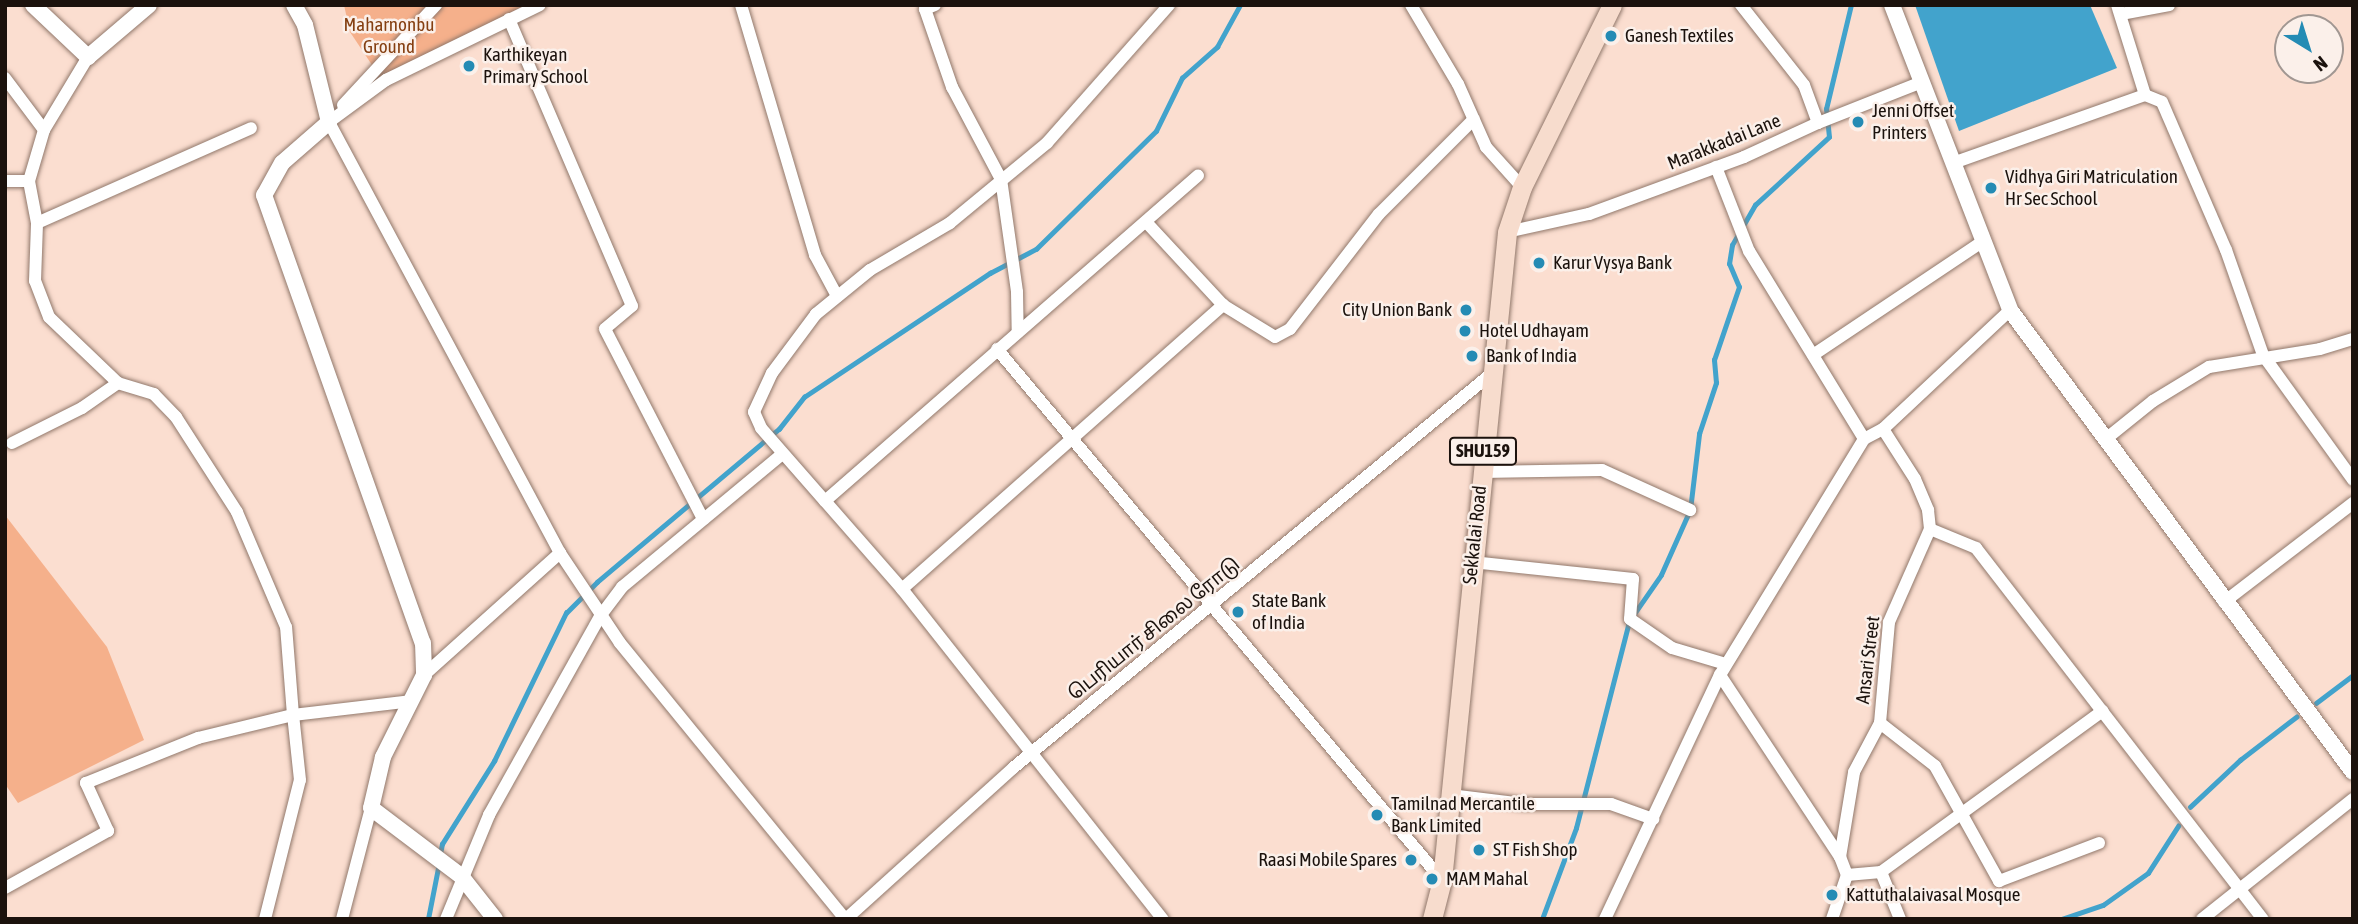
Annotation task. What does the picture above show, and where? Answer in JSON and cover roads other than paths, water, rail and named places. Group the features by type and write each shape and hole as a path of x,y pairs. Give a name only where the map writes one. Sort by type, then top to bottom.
{"main road":[{"name":"Sekkalai Road","path":"1432,919 1441,880 1507,232 1522,187 1612,5"}],"street":[{"path":"33,5 88,57"},
{"path":"149,5 88,57 44,130 29,181 37,223 35,281 49,317 118,383 154,394 176,417 237,512 286,627 300,780 265,919"},
{"path":"294,5 306,25 329,122 560,553 601,615 846,919"},
{"path":"329,122 436,5"},
{"path":"424,675 424,643 264,195 282,163 329,122 386,80 540,5"},
{"path":"741,5 815,255 837,296"},
{"path":"1163,919 1030,755 902,589 780,452 761,428 754,412 772,373 816,314 870,270 950,223 1047,143 1169,5"},
{"path":"1411,5 1474,119 1486,147 1522,187"},
{"path":"1741,5 1804,85 1818,123"},
{"path":"1892,5 2010,310 2107,438 2224,602 2353,772"},
{"path":"2145,95 2119,10 2169,5"},
{"path":"928,7 952,87 1001,179 1017,292 1018,331"},
{"path":"509,19 632,306 604,329 704,519"},
{"path":"5,78 44,130"},
{"name":"Marakkadai Lane","path":"1507,232 1589,214 1716,167 1922,82"},
{"path":"1953,163 2145,95 2162,102 2181,141 2263,355 2353,480"},
{"path":"1147,223 1223,305 1275,337 1290,329 1379,214 1474,119"},
{"path":"37,223 251,128"},
{"path":"1716,167 1749,251 1864,439"},
{"path":"825,501 997,349 1147,223 1153,212 1198,176"},
{"path":"5,181 29,181"},
{"path":"1813,355 1983,241"},
{"path":"902,589 1223,305"},
{"path":"1605,919 1723,670 1864,439 1883,429 2010,310"},
{"path":"2107,438 2153,401 2209,366 2263,355 2320,349 2353,339"},
{"path":"997,349 1441,880"},
{"name":"பெரியார் சிலை ரோடு","path":"846,919 1030,755 1491,374"},
{"path":"12,443 82,408 118,383"},
{"path":"1883,429 1915,479 1928,510 1930,529 1976,548 2263,919"},
{"path":"446,919 461,876 548,703 621,587 780,452"},
{"path":"1481,472 1602,470 1690,510"},
{"path":"2224,602 2353,503"},
{"name":"Ansari Street","path":"1840,857 1854,772 1880,723 1889,622 1930,529"},
{"path":"342,919 383,757 424,675 560,553"},
{"path":"1472,562 1633,579 1630,619 1671,648 1723,670 1840,857 1847,875 1832,919"},
{"path":"5,888 108,831 86,783 198,738 293,715 412,701"},
{"path":"1847,875 1881,872 2103,711"},
{"path":"1880,723 1934,766 1959,815 1999,881 2099,843"},
{"path":"1450,795 1523,804 1611,804 1653,819"},
{"path":"2202,919 2353,799"},
{"path":"371,808 461,876 495,919"},
{"path":"1881,872 1900,919"}],"water":[{"path":"1915,5 2090,5 2117,68 1959,131"}],"waterway":[{"path":"440,854 442,844 494,761 566,613 597,582 779,429 804,397 990,273 1036,249 1156,131 1182,78 1217,47 1240,5"},
{"path":"1634,614 1661,575 1690,510 1699,434 1716,383 1714,360 1739,287 1729,264 1732,245 1755,205 1829,137 1826,109 1851,5"},
{"path":"1542,919 1576,828 1629,621"},
{"path":"2316,703 2353,675"},
{"path":"2190,807 2240,760 2296,717"},
{"path":"2062,919 2103,905 2148,873 2178,826"},
{"path":"428,919 439,863"}],"place":[{"name":"Ganesh Textiles","path":"1611,36"},
{"name":"Karthikeyan Primary School","path":"469,66"},
{"name":"Jenni Offset Printers","path":"1858,122"},
{"name":"Vidhya Giri Matriculation Hr Sec School","path":"1991,188"},
{"name":"Karur Vysya Bank","path":"1539,263"},
{"name":"City Union Bank","path":"1466,310"},
{"name":"Hotel Udhayam","path":"1465,331"},
{"name":"Bank of India","path":"1472,356"},
{"name":"State Bank of India","path":"1238,612"},
{"name":"Tamilnad Mercantile Bank Limited","path":"1377,815"},
{"name":"ST Fish Shop","path":"1479,850"},
{"name":"Raasi Mobile Spares","path":"1411,860"},
{"name":"MAM Mahal","path":"1432,879"},
{"name":"Kattuthalaivasal Mosque","path":"1832,895"}],"park label":[{"name":"Maharnonbu Ground","path":"389,36"}]}
